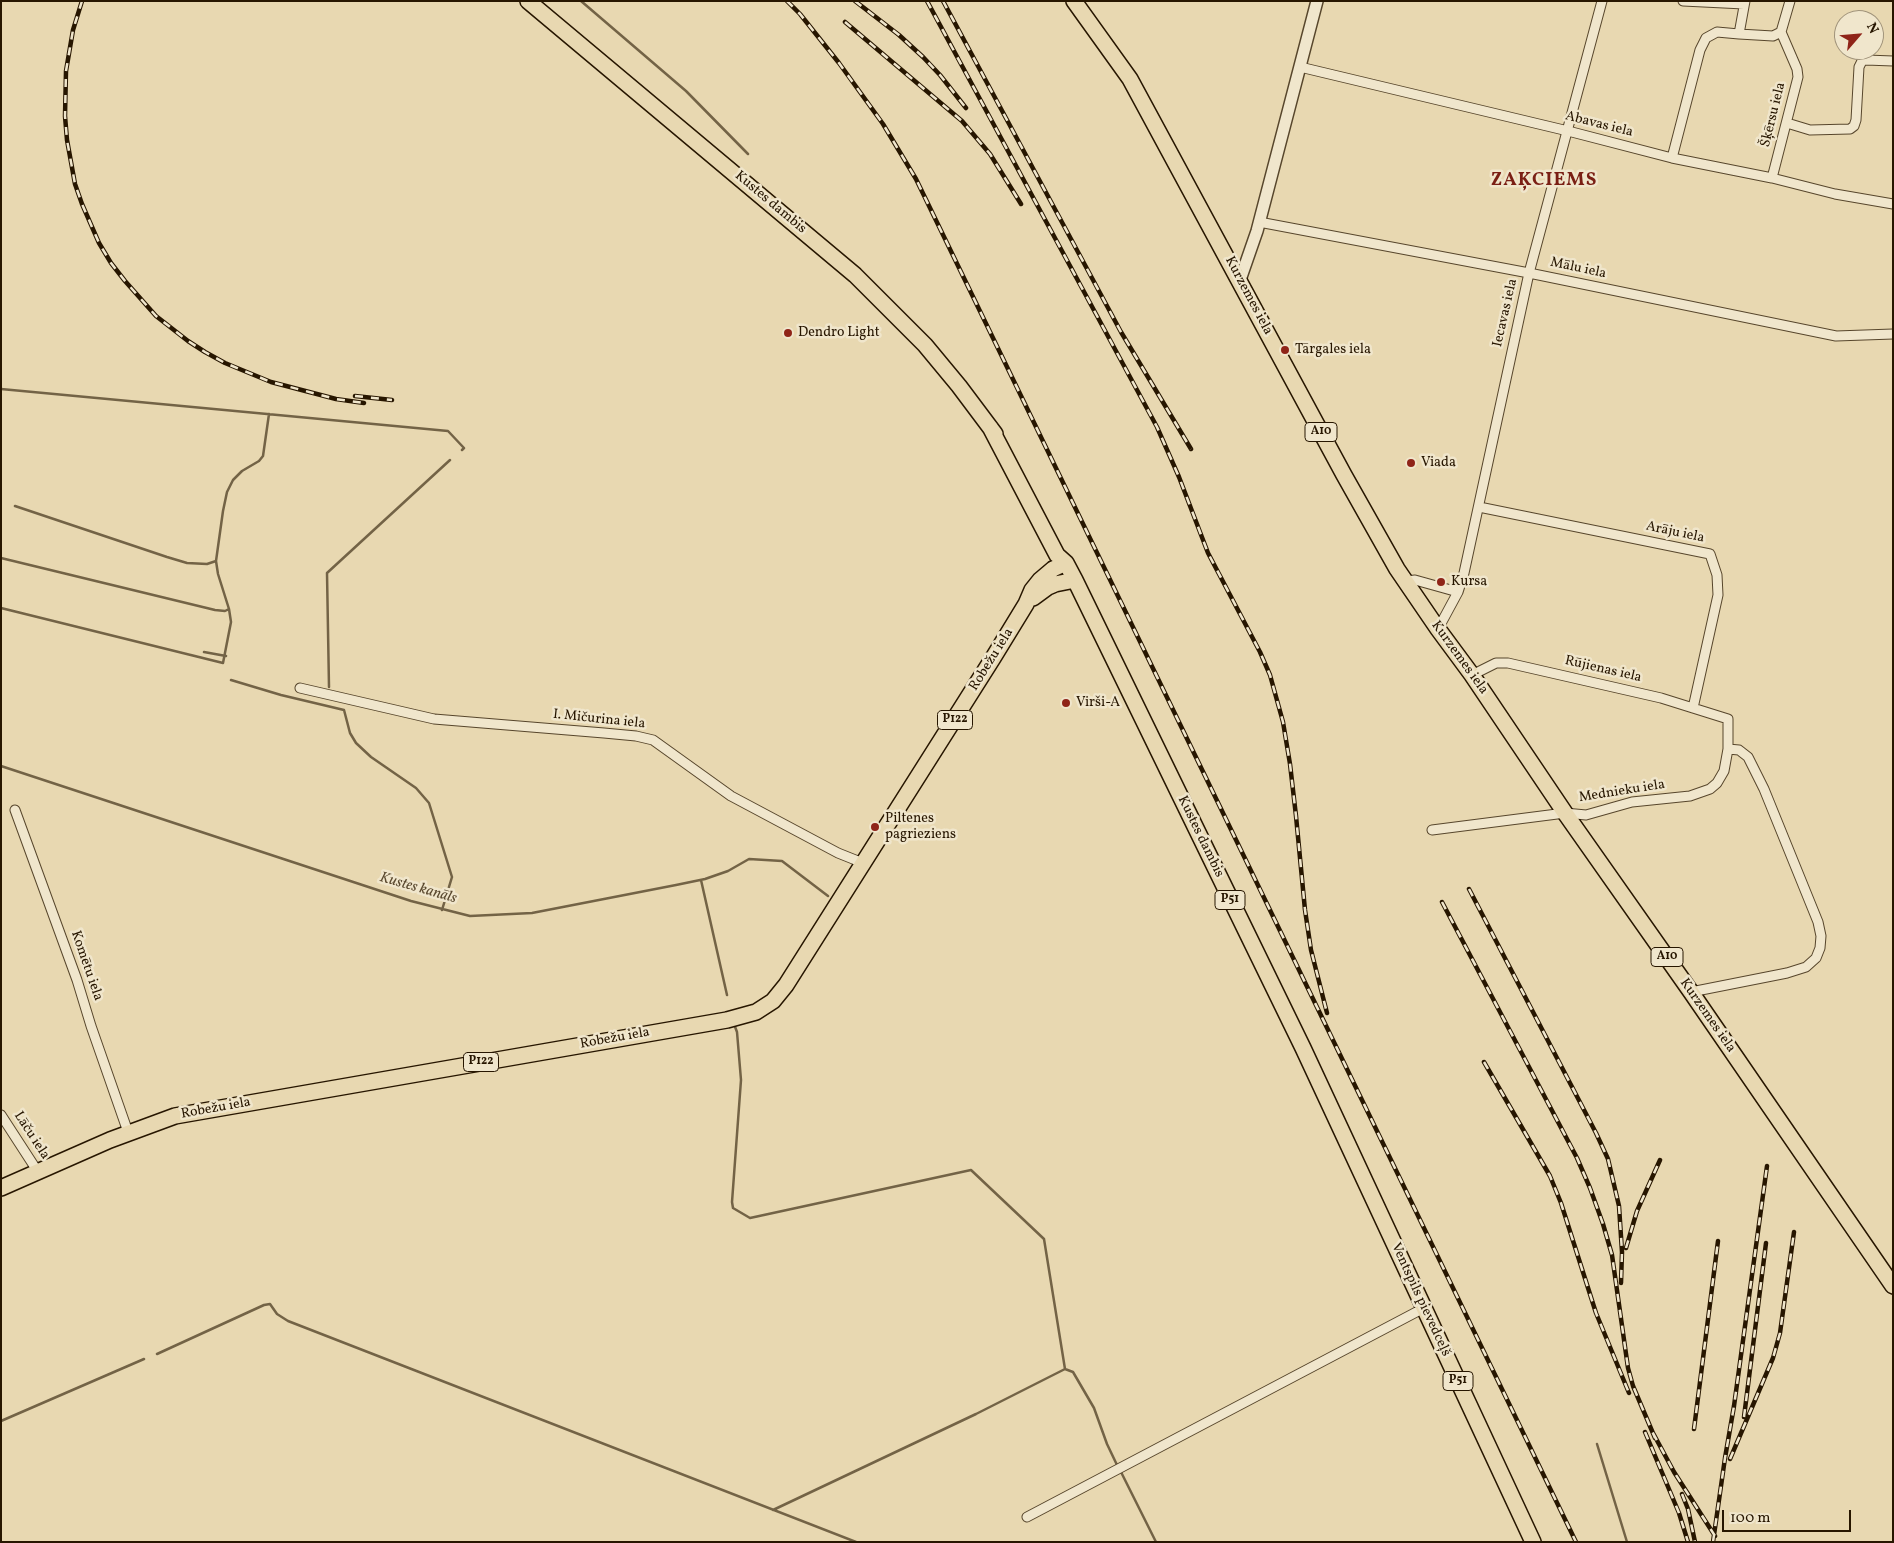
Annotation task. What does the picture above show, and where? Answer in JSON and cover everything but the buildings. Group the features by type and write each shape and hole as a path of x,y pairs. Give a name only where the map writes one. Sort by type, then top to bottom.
{"main road":[{"name":"Kustes dambis","path":"528,1 856,275 925,345 990,427 1057,555 1066,563 1075,580 1303,1048 1384,1221"},
{"name":"Kurzemes iela","path":"1074,1 1130,79 1344,475 1406,581 1893,1286"},
{"name":"Robežu iela","path":"1,1188 128,1132 174,1116 727,1020 756,1012 773,1001 786,985 934,754 1026,604 1032,590 1053,569 1066,563"},
{"name":"Robežu iela","path":"1026,604 1048,587 1075,580"},
{"name":"Ventspils pievedceļš","path":"1384,1221 1532,1542"}],"street":[{"path":"1240,280 1259,222 1317,1"},
{"name":"Iecavas iela","path":"1438,629 1458,592 1479,507 1529,273 1602,1"},
{"path":"1683,1 1744,2 1739,34"},
{"path":"1672,158 1700,50 1706,38 1717,32 1773,36 1781,32 1790,1"},
{"name":"Šķērsu iela","path":"1772,178 1798,77 1797,70 1781,32"},
{"path":"1787,122 1810,130 1850,129 1854,126 1856,120 1859,67 1862,62 1866,60 1893,62"},
{"name":"Abavas iela","path":"1300,67 1568,130 1672,158 1772,178 1835,194 1893,204"},
{"name":"Mālu iela","path":"1259,222 1529,273 1836,336 1893,334"},
{"name":"Arāju iela","path":"1479,507 1710,554 1717,575 1718,595 1693,708"},
{"path":"1406,581 1415,580 1458,592"},
{"name":"Rūjienas iela","path":"1472,675 1496,663 1508,663 1661,698 1728,719"},
{"name":"I. Mičurina iela","path":"300,688 434,718 636,736 654,740 731,796 838,853 863,863"},
{"name":"Mednieku iela","path":"1432,830 1566,813 1586,814 1632,802 1690,796 1710,789 1718,783 1724,770 1728,749 1728,719"},
{"path":"1691,992 1787,973 1806,967 1816,958 1820,948 1821,936 1818,922 1764,789 1748,757 1739,750 1728,749"},
{"name":"Komētu iela","path":"15,810 77,980 128,1132"},
{"name":"Lāču iela","path":"1,1115 38,1172"},
{"path":"1027,1517 1424,1308"}],"waterway":[{"path":"581,1 686,91 748,154"},
{"path":"1,389 448,431 464,448 462,450"},
{"path":"1,608 223,663 231,622 216,561 223,511 227,492 233,480 263,456 269,414"},
{"path":"329,687 327,573 450,460"},
{"path":"15,506 187,563 207,564 216,561"},
{"path":"1,558 215,610 225,611 229,609"},
{"path":"204,652 226,656"},
{"path":"231,680 281,695 344,710 350,733 356,743 371,757 416,788 429,803 452,877 442,910"},
{"name":"Kustes kanāls","path":"1,766 411,901 470,916 532,913 676,885 705,879 728,871 749,859 782,861 828,896"},
{"path":"701,880 727,995"},
{"path":"734,1024 737,1032 741,1080 733,1208 750,1218 971,1170 1044,1239 1065,1369"},
{"path":"157,1354 264,1305 270,1304 277,1314 288,1321 856,1542"},
{"path":"1,1421 144,1359"},
{"path":"773,1510 976,1414 1065,1369 1073,1372 1094,1408 1117,1465"},
{"path":"1597,1444 1627,1542"},
{"path":"1121,1472 1156,1542"}],"railway":[{"path":"82,1 73,30 66,71 65,116 67,140 75,184 82,204 99,243 111,263 156,316 205,352 225,363 271,382 336,399 364,403"},
{"path":"787,1 800,14 839,63 883,124 916,179 1576,1542"},
{"path":"855,1 899,35 923,57 966,108"},
{"path":"927,1 1157,427 1179,477 1208,553 1260,652 1270,675 1283,722 1290,764 1311,950 1327,1013"},
{"path":"943,1 1121,332 1191,449"},
{"path":"845,22 962,121 990,154 1021,204"},
{"path":"355,396 392,400"},
{"path":"1469,889 1608,1159 1619,1206 1622,1252 1621,1283"},
{"path":"1442,902 1577,1158 1590,1188 1612,1255 1628,1368 1633,1386 1655,1438"},
{"path":"1484,1062 1550,1176 1561,1203 1596,1313 1629,1393"},
{"path":"1626,1248 1637,1211 1660,1160"},
{"path":"1713,1542 1767,1166"},
{"path":"1730,1459 1773,1358 1780,1333 1794,1232"},
{"path":"1694,1429 1718,1241"},
{"path":"1744,1417 1766,1243"},
{"path":"1645,1432 1679,1513 1688,1542"},
{"path":"1653,1433 1674,1472 1715,1536"},
{"path":"1682,1494 1688,1509 1695,1542"}],"place":[{"name":"Dendro Light","path":"788,333"},
{"name":"Tārgales iela","path":"1285,350"},
{"name":"Viada","path":"1411,463"},
{"name":"Kursa","path":"1441,582"},
{"name":"Virši-A","path":"1066,703"},
{"name":"Piltenes pagrieziens","path":"875,827"}],"district":[{"name":"ZAĶCIEMS","path":"1544,182"}]}
